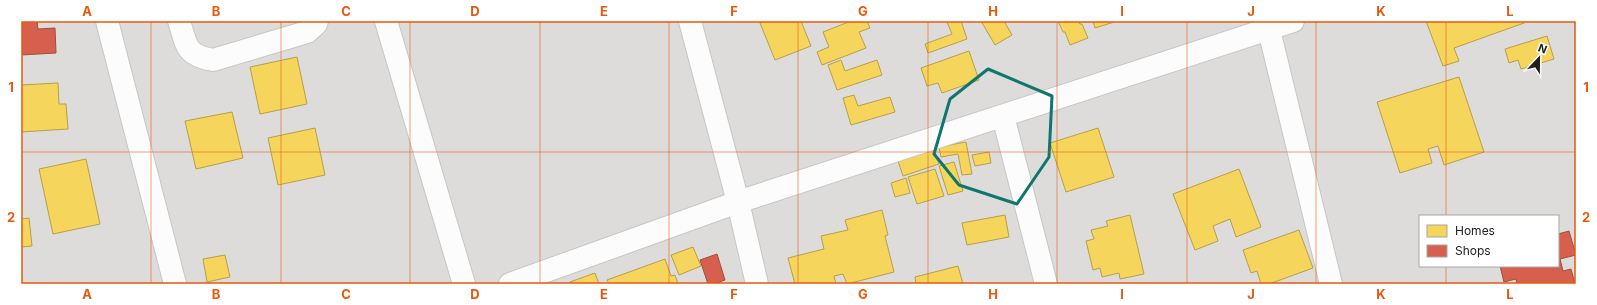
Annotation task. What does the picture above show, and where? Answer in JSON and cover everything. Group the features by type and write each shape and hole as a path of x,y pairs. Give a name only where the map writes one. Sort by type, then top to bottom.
{"street":[{"path":"107,21 175,284"},
{"path":"179,21 188,49 199,57 213,60 307,32 316,24 317,21"},
{"path":"386,21 464,284"},
{"path":"690,21 738,202 757,284"},
{"path":"510,284 738,202 1293,21"},
{"path":"1269,30 1331,284"},
{"path":"1003,116 1046,284"}],"highlighted area":[{"path":"988,69 1052,96 1049,157 1017,204 959,185 934,154 950,99"}],"shaded area":[{"path":"21,21 1576,21 1576,284 21,284"}],"building: Homes":[{"path":"766,21 801,21 811,46 775,60 760,23"},
{"path":"851,21 867,21 870,28 859,32 866,48 822,65 817,52 829,47 823,32"},
{"path":"961,21 967,39 928,53 925,44 952,34 947,22"},
{"path":"981,21 1004,21 1012,35 995,45"},
{"path":"1058,21 1078,21 1082,24 1088,38 1070,45 1065,32 1063,32"},
{"path":"1093,21 1113,21 1114,22 1095,28"},
{"path":"1426,21 1523,21 1524,23 1454,48 1459,61 1443,66"},
{"path":"1547,36 1554,59 1521,69 1518,60 1509,63 1505,49"},
{"path":"969,51 979,80 942,93 938,83 927,86 921,68"},
{"path":"297,57 307,104 260,114 250,67"},
{"path":"841,60 845,71 877,60 882,75 837,90 828,65"},
{"path":"1459,77 1484,152 1444,165 1438,146 1428,149 1432,163 1400,173 1377,102"},
{"path":"58,83 59,104 66,104 68,129 21,132 21,85"},
{"path":"854,95 858,106 890,97 895,112 851,125 843,98"},
{"path":"232,112 243,158 196,169 185,121"},
{"path":"315,128 325,175 278,185 268,138"},
{"path":"1098,128 1114,177 1066,192 1050,143"},
{"path":"966,142 972,174 962,175 958,154 941,157 939,147"},
{"path":"933,146 939,164 903,176 897,158"},
{"path":"989,152 991,163 975,166 972,155"},
{"path":"86,159 100,224 53,234 39,169"},
{"path":"954,162 963,191 948,195 939,166"},
{"path":"935,169 944,196 917,204 908,177"},
{"path":"1239,169 1261,227 1236,237 1230,219 1213,226 1218,241 1195,250 1173,194"},
{"path":"906,178 910,193 895,197 891,183"},
{"path":"882,210 888,235 885,236 894,272 847,284 843,274 834,276 836,284 795,284 788,258 824,249 821,236 848,230 845,220"},
{"path":"1005,215 1009,237 967,245 962,223"},
{"path":"1130,215 1144,274 1120,279 1119,273 1102,277 1100,268 1093,270 1086,241 1094,239 1091,230 1108,226 1106,221"},
{"path":"29,218 32,246 21,247 21,219"},
{"path":"1299,230 1313,268 1269,284 1261,284 1257,271 1251,273 1243,250"},
{"path":"693,247 701,266 679,275 671,255"},
{"path":"225,255 230,277 207,282 203,259"},
{"path":"665,259 671,276 675,275 678,284 609,284 607,280"},
{"path":"958,266 963,284 916,284 915,277"},
{"path":"595,273 599,284 571,284 570,282"}],"building: Shops":[{"path":"21,21 37,21 38,29 55,28 56,53 21,55"},
{"path":"1569,231 1576,255 1560,259 1563,271 1571,269 1575,284 1517,284 1516,279 1504,282 1500,267 1559,267 1559,234"},
{"path":"717,254 725,280 714,284 708,284 700,260"}]}
